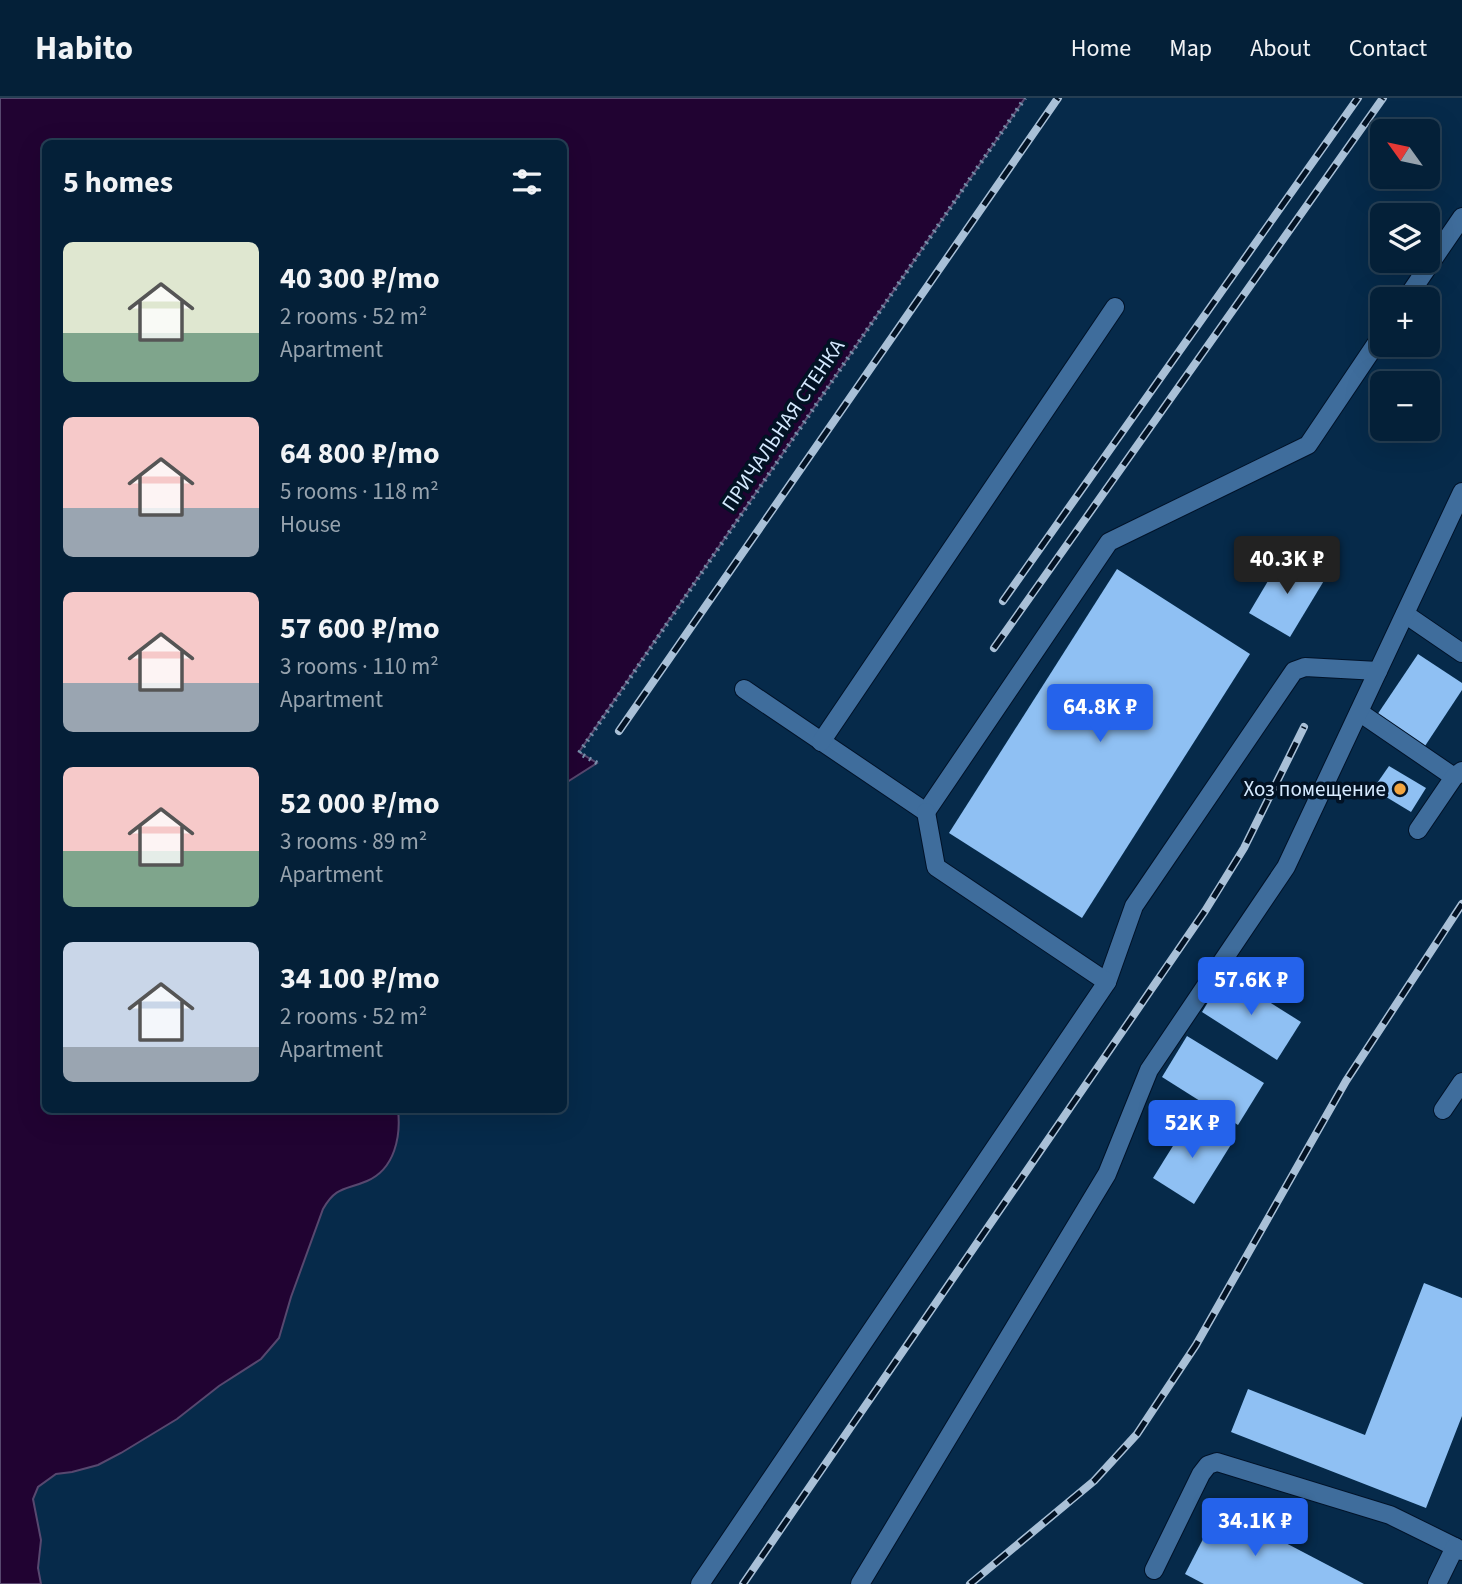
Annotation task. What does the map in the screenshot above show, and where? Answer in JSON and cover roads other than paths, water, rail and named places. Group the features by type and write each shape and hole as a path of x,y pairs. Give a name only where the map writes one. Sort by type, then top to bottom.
{"lane":[{"path":"1414,287 1462,217"},
{"path":"821,742 1115,307"},
{"path":"1107,982 936,867 926,812 1109,542 1308,444 1370,353"},
{"path":"860,1584 1107,1174 1149,1070 1286,867 1462,492"},
{"path":"1405,614 1462,653"},
{"path":"700,1584 1107,982 1134,906 1294,671 1305,667 1378,671"},
{"path":"744,689 926,812"},
{"path":"1359,712 1458,774 1418,830"},
{"path":"1443,1110 1462,1082"},
{"path":"1154,1570 1201,1474 1208,1465 1217,1462 1390,1515 1458,1549 1437,1584"}],"railway":[{"path":"619,731 1058,98"},
{"path":"1003,601 1358,98"},
{"path":"994,648 1383,98"},
{"path":"743,1584 1205,911 1244,848 1304,727"},
{"path":"970,1584 1094,1481 1137,1434 1196,1345 1346,1081 1462,904"}],"place":[{"name":"Хоз помещение","path":"1400,789"}]}
